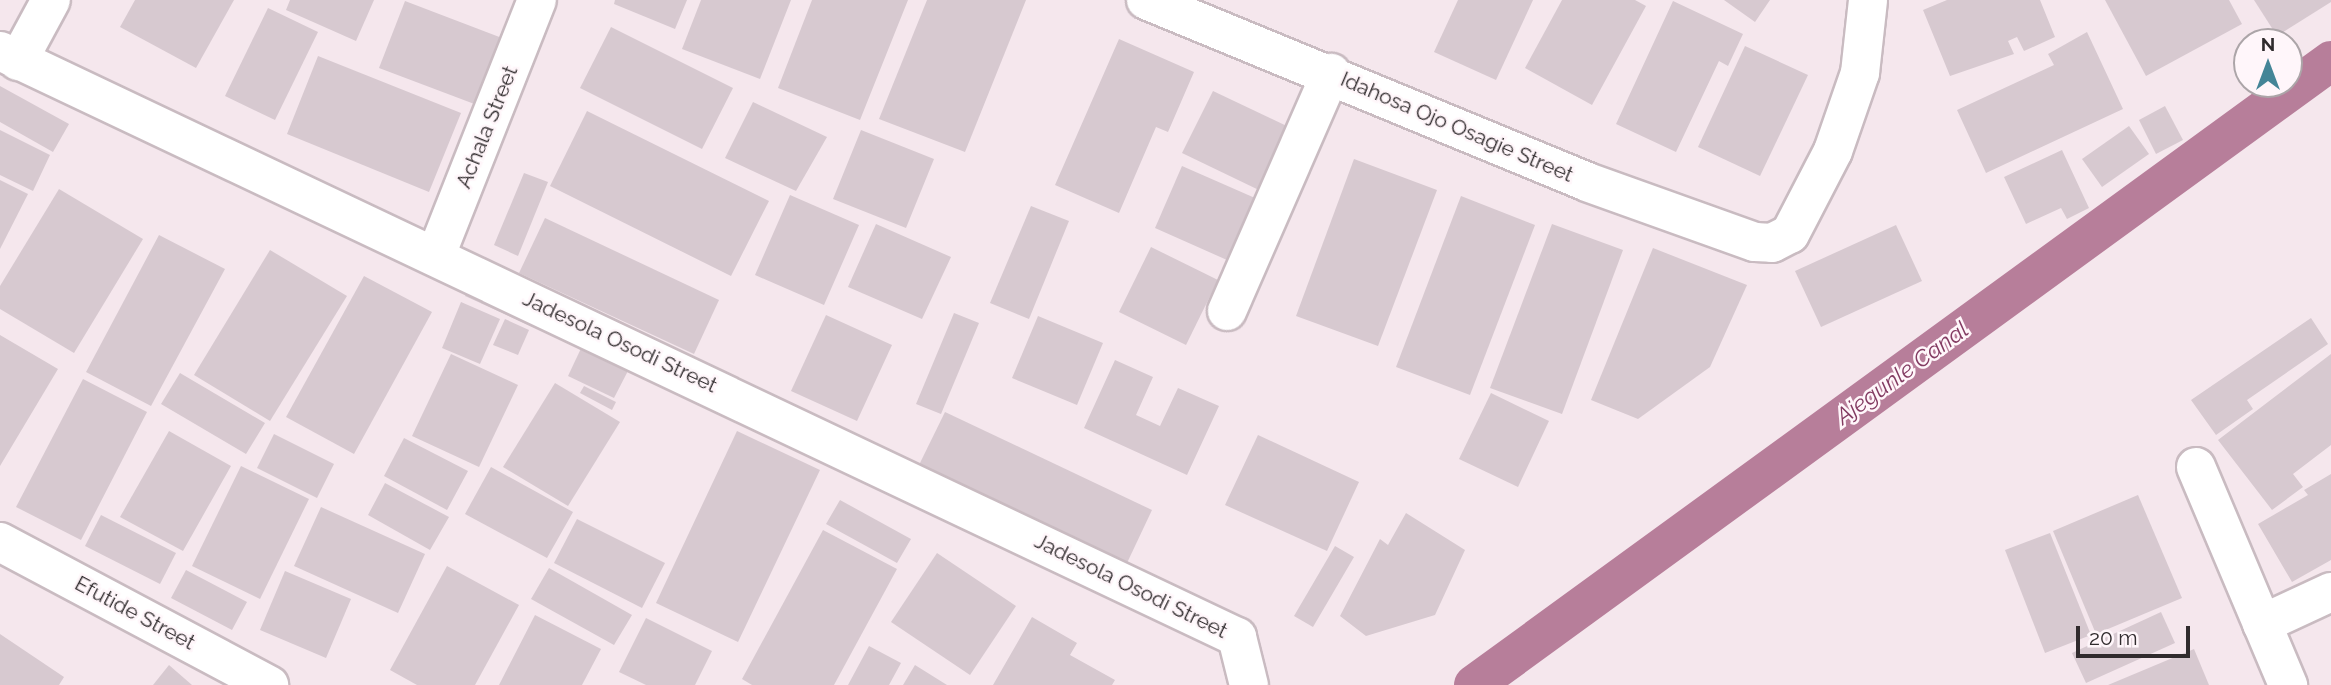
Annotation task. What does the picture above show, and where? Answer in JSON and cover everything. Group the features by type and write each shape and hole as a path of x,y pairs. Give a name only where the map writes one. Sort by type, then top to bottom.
{"street":[{"path":"9,56 51,0"},
{"name":"Achala Street","path":"436,255 537,0"},
{"name":"Idahosa Ojo Osagie Street","path":"1146,0 1331,73 1587,182 1755,242 1772,243 1790,234 1833,151 1860,73 1868,0"},
{"name":"Jadesola Osodi Street","path":"9,56 436,255 1237,638 1249,685"},
{"path":"1227,311 1331,73"},
{"path":"2196,467 2288,685"},
{"name":"Efutide Street","path":"0,542 269,685"},
{"path":"2262,624 2331,592"}],"building":[{"path":"135,0 234,0 196,68 120,27"},
{"path":"290,0 374,0 356,41 286,10"},
{"path":"615,0 687,0 675,29 614,4"},
{"path":"701,0 791,0 760,79 682,49"},
{"path":"812,0 908,0 860,120 778,88"},
{"path":"927,0 1026,0 965,152 879,119"},
{"path":"1458,0 1533,0 1496,80 1434,52"},
{"path":"1562,0 1635,0 1646,6 1592,105 1525,68"},
{"path":"1724,0 1770,0 1755,22"},
{"path":"1947,0 2040,0 2055,37 2024,51 2017,37 2008,41 2014,54 1950,76 1923,10"},
{"path":"2105,0 2229,0 2242,24 2146,76"},
{"path":"2254,0 2331,0 2290,28 2272,28"},
{"path":"405,1 502,38 477,105 379,68"},
{"path":"1673,1 1743,34 1728,66 1719,61 1676,152 1616,124"},
{"path":"268,8 318,32 275,120 225,96"},
{"path":"611,27 733,88 702,149 580,88"},
{"path":"2087,32 2123,109 1986,173 1957,110 2054,65 2048,54"},
{"path":"1119,39 1194,72 1168,132 1156,127 1119,213 1055,185"},
{"path":"1745,46 1808,75 1760,176 1698,147"},
{"path":"318,56 461,113 429,192 287,134"},
{"path":"0,86 69,124 53,152 0,122"},
{"path":"1213,91 1293,129 1263,192 1182,153"},
{"path":"753,102 827,137 796,191 725,158"},
{"path":"2165,106 2183,140 2156,154 2139,120"},
{"path":"587,111 769,201 731,276 550,186"},
{"path":"2129,126 2149,154 2102,187 2082,159"},
{"path":"0,130 50,155 33,191 0,175"},
{"path":"861,130 934,159 906,228 833,199"},
{"path":"2062,150 2089,208 2067,219 2061,208 2026,224 2004,177"},
{"path":"1354,159 1437,190 1378,346 1296,316"},
{"path":"1182,166 1255,198 1227,260 1155,228"},
{"path":"524,173 548,182 518,256 494,245"},
{"path":"0,180 28,194 0,249"},
{"path":"59,189 143,239 74,353 0,309 0,286"},
{"path":"790,195 859,225 824,305 755,275"},
{"path":"1461,196 1535,225 1470,395 1396,367"},
{"path":"1031,206 1069,221 1029,319 990,303"},
{"path":"545,218 719,300 694,354 519,273"},
{"path":"876,224 951,257 922,319 848,287"},
{"path":"1552,224 1623,250 1562,414 1490,388"},
{"path":"1896,225 1922,281 1821,327 1795,271"},
{"path":"159,235 225,269 151,406 86,372"},
{"path":"1151,247 1218,280 1186,345 1119,312"},
{"path":"1653,248 1747,285 1710,367 1638,419 1591,400"},
{"path":"270,250 347,296 270,421 194,375"},
{"path":"364,276 432,312 354,454 286,417"},
{"path":"472,281 541,313 535,328 465,296"},
{"path":"461,302 500,319 480,364 442,348"},
{"path":"954,313 979,323 941,414 916,404"},
{"path":"826,315 892,345 857,421 791,391"},
{"path":"1038,316 1103,343 1077,405 1012,378"},
{"path":"2311,318 2328,344 2247,400 2253,409 2216,435 2191,400"},
{"path":"505,319 529,330 518,355 493,345"},
{"path":"0,335 58,369 0,466"},
{"path":"584,342 631,365 614,398 568,376"},
{"path":"451,354 518,385 479,467 412,436"},
{"path":"2331,354 2331,445 2293,474 2303,487 2272,510 2218,440"},
{"path":"1115,360 1153,377 1136,415 1160,426 1178,388 1219,406 1187,475 1084,428"},
{"path":"180,373 265,423 246,454 161,404"},
{"path":"83,379 147,412 81,540 16,507"},
{"path":"555,383 620,422 568,506 503,467"},
{"path":"584,386 616,402 612,410 580,393"},
{"path":"1491,393 1549,421 1518,487 1459,459"},
{"path":"945,412 1152,510 1127,563 919,465"},
{"path":"169,431 231,466 183,551 120,517"},
{"path":"737,431 820,470 738,642 656,603"},
{"path":"274,434 334,464 317,498 257,468"},
{"path":"1258,435 1359,482 1327,551 1225,505"},
{"path":"404,438 468,471 447,510 384,476"},
{"path":"241,466 309,499 260,599 192,566"},
{"path":"491,467 573,512 547,558 465,514"},
{"path":"2331,474 2331,560 2292,582 2258,524 2308,495 2304,490"},
{"path":"385,483 449,517 430,550 368,515"},
{"path":"2138,495 2182,598 2096,634 2053,531"},
{"path":"840,500 911,539 897,563 826,524"},
{"path":"321,507 425,554 398,613 294,566"},
{"path":"1406,513 1465,550 1435,615 1366,636 1340,616 1380,539 1388,545"},
{"path":"101,515 176,553 160,584 85,546"},
{"path":"577,519 665,563 642,608 554,563"},
{"path":"823,530 897,569 834,685 752,685 742,679"},
{"path":"2050,533 2091,635 2045,653 2005,550"},
{"path":"1335,546 1354,557 1313,627 1294,616"},
{"path":"937,553 1016,606 970,675 891,622"},
{"path":"447,566 519,605 475,685 417,685 390,670"},
{"path":"549,568 632,615 614,645 531,599"},
{"path":"186,570 247,602 232,630 171,598"},
{"path":"285,571 351,599 326,658 260,630"},
{"path":"2161,612 2175,643 2086,683 2072,653"},
{"path":"535,615 601,649 582,685 499,685"},
{"path":"1032,617 1077,643 1070,655 1115,680 1112,685 993,685"},
{"path":"646,618 712,651 695,685 646,685 619,672"},
{"path":"0,634 64,677 59,685 0,685"},
{"path":"869,646 901,663 889,685 848,685"},
{"path":"2194,649 2209,685 2108,685"},
{"path":"169,665 192,685 153,685"},
{"path":"915,665 947,685 903,685"}],"waterway":[{"name":"Ajegunle Canal","path":"1474,685 2331,61"}]}
